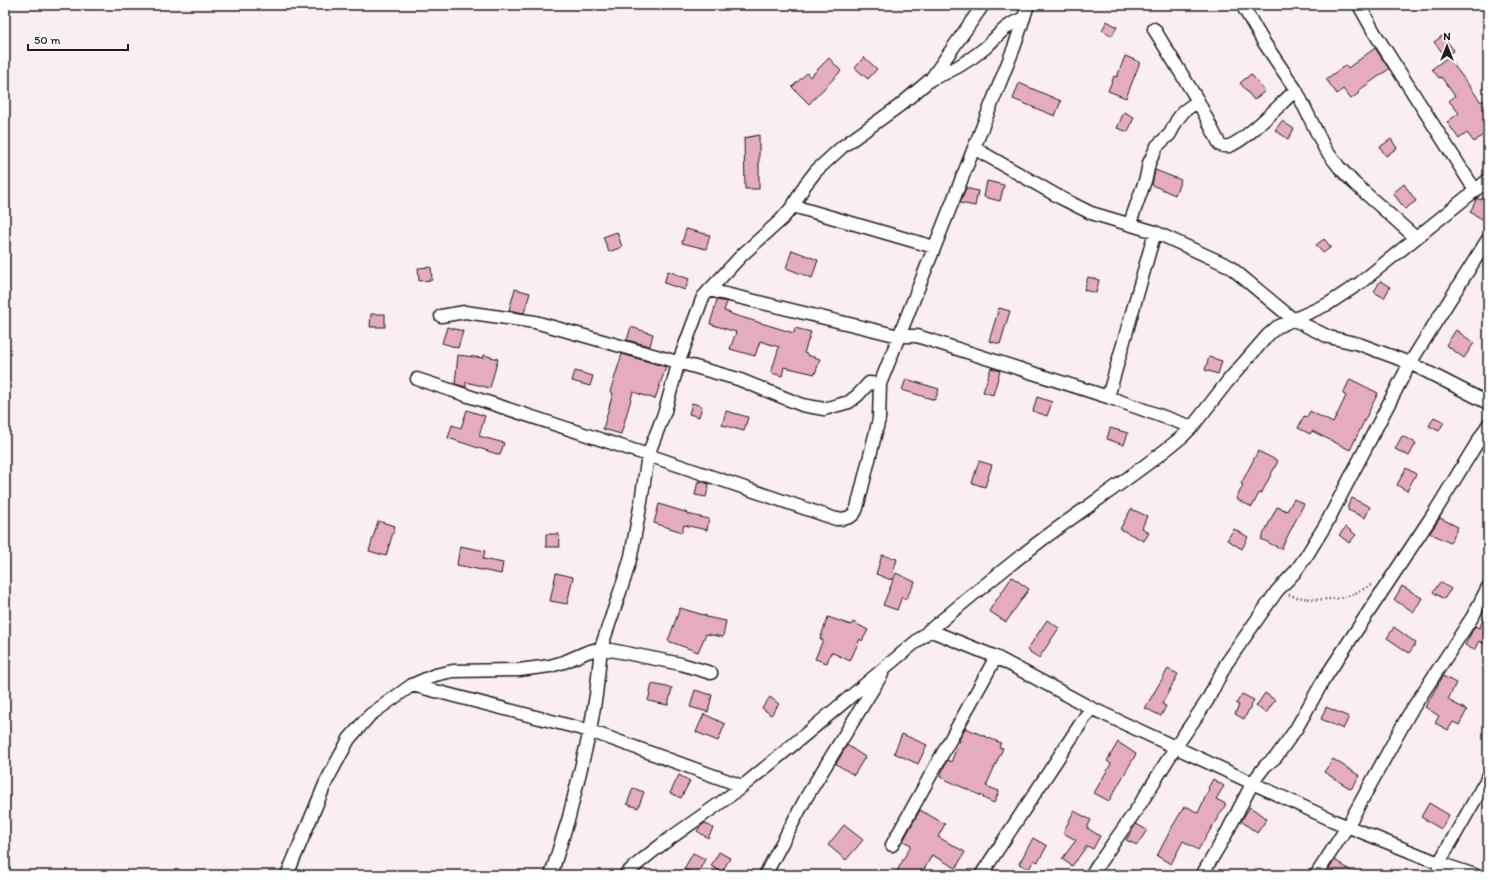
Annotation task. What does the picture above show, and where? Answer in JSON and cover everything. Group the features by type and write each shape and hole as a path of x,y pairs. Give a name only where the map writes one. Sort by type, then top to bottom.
{"street":[{"path":"552,875 569,817 590,731 596,695 601,648 631,556 642,502 648,454 665,411 678,361 703,297 742,255 781,220 816,171 842,147 899,106 931,79 983,5"},
{"path":"417,379 648,454 836,519 852,516 857,508 879,419 880,384 1015,45 1028,5"},
{"path":"1242,5 1263,41 1296,90 1325,149 1339,167 1376,204 1416,238"},
{"path":"1359,5 1378,39 1475,190"},
{"path":"931,79 944,74 975,56 1011,23 1024,18"},
{"path":"1154,29 1198,101 1220,145 1224,147 1230,146 1244,138 1296,90"},
{"path":"1130,223 1146,178 1149,163 1157,146 1170,134 1177,120 1184,111 1198,101"},
{"path":"974,148 1061,198 1091,213 1130,223 1155,232 1229,266 1294,320 1329,337 1359,344 1410,363 1488,403"},
{"path":"624,875 643,858 742,786 929,630 1040,542 1169,448 1192,427 1228,381 1268,335 1277,327 1328,304 1360,282 1488,180"},
{"path":"792,206 934,247"},
{"path":"1108,397 1155,232"},
{"path":"1092,875 1207,701 1226,664 1278,591 1295,572 1307,555 1326,524 1410,363 1488,239"},
{"path":"709,290 899,336 917,336 1108,397 1192,427"},
{"path":"441,316 465,312 535,322 738,379 802,405 824,409 849,402 870,383 880,384"},
{"path":"1202,875 1224,838 1253,782 1265,766 1276,757 1296,729 1323,681 1436,510 1488,425"},
{"path":"1316,875 1347,827 1409,714 1473,616 1488,588"},
{"path":"929,630 996,657 1091,708 1438,869 1475,875"},
{"path":"287,875 326,782 349,739 370,715 412,685 435,675 453,670 519,670 550,666 601,648 680,664 711,672"},
{"path":"892,845 996,657"},
{"path":"765,875 808,796 888,664"},
{"path":"412,685 590,731 742,786"},
{"path":"981,875 1091,708"},
{"path":"1438,869 1488,778"}],"path":[{"path":"1278,591 1294,596 1335,599 1348,596 1393,574"}],"building":[{"path":"1107,21 1117,27 1112,36 1102,30"},
{"path":"1442,36 1454,50 1446,57 1434,42"},
{"path":"1375,48 1389,69 1358,91 1359,93 1351,99 1343,89 1337,94 1326,79 1346,65 1348,68"},
{"path":"1125,56 1140,62 1126,98 1108,91 1114,76 1117,77"},
{"path":"864,57 877,69 868,79 855,68"},
{"path":"1448,57 1481,102 1488,97 1488,131 1474,142 1467,133 1459,139 1447,122 1459,113 1449,101 1455,96 1441,77 1439,78 1432,69"},
{"path":"829,58 841,71 809,104 792,87 807,73 810,77"},
{"path":"1251,74 1265,91 1254,100 1240,83"},
{"path":"1019,83 1061,101 1055,116 1013,99"},
{"path":"1124,112 1134,117 1128,132 1117,128"},
{"path":"1282,121 1294,129 1288,139 1275,130"},
{"path":"759,135 759,189 745,189 744,138"},
{"path":"1391,139 1397,148 1386,156 1380,147"},
{"path":"1155,170 1181,180 1175,195 1152,185"},
{"path":"987,181 1004,185 1000,201 984,197"},
{"path":"1404,184 1416,201 1405,209 1393,193"},
{"path":"966,188 978,191 975,206 960,203"},
{"path":"1488,190 1488,213 1484,220 1470,212 1477,198 1481,200"},
{"path":"686,229 710,235 706,249 682,243"},
{"path":"617,232 622,247 609,252 603,237"},
{"path":"1324,239 1331,247 1323,253 1316,245"},
{"path":"792,250 818,260 812,278 786,268"},
{"path":"431,267 432,280 419,281 418,268"},
{"path":"668,271 689,279 685,290 664,283"},
{"path":"1088,277 1099,280 1096,293 1084,290"},
{"path":"1380,281 1390,287 1384,298 1374,292"},
{"path":"515,289 530,293 524,313 509,310"},
{"path":"717,300 727,302 724,311 731,314 794,333 795,328 811,332 804,353 820,359 815,374 784,367 782,376 771,373 779,347 760,341 755,356 730,349 736,332 710,324"},
{"path":"999,308 1010,311 1000,344 989,341"},
{"path":"371,314 385,314 385,327 370,327"},
{"path":"447,327 463,331 458,348 442,343"},
{"path":"631,327 653,334 650,346 627,340"},
{"path":"1456,330 1474,343 1464,358 1446,345"},
{"path":"622,354 666,367 655,399 633,392 621,434 603,429 613,393 610,392"},
{"path":"458,355 483,358 484,355 498,359 490,388 466,382 466,387 455,384"},
{"path":"1209,357 1222,361 1218,374 1205,370"},
{"path":"991,368 1000,371 993,395 983,392"},
{"path":"575,371 593,376 590,386 572,381"},
{"path":"906,379 939,389 935,400 902,390"},
{"path":"1350,379 1378,393 1350,450 1312,431 1310,434 1298,428 1304,416 1307,417 1310,411 1333,423 1346,396 1343,394"},
{"path":"1037,397 1052,402 1047,416 1033,411"},
{"path":"692,403 702,406 699,417 689,414"},
{"path":"467,410 485,416 479,436 504,443 500,455 448,438 452,425 461,428"},
{"path":"726,411 748,417 744,431 722,425"},
{"path":"1434,417 1444,422 1439,431 1429,426"},
{"path":"1110,428 1128,433 1124,445 1107,439"},
{"path":"1402,436 1416,443 1409,456 1395,449"},
{"path":"1258,451 1278,461 1261,494 1259,493 1252,507 1236,499 1243,485 1241,484"},
{"path":"979,461 992,465 985,487 972,483"},
{"path":"1406,468 1416,474 1407,491 1397,485"},
{"path":"698,481 709,484 706,497 695,495"},
{"path":"1352,498 1370,507 1365,518 1348,510 1348,505"},
{"path":"1294,499 1304,504 1281,549 1261,539 1277,507 1287,511"},
{"path":"659,504 688,513 687,514 709,519 707,530 684,525 682,532 654,523"},
{"path":"1131,509 1147,516 1142,528 1149,533 1144,541 1120,529"},
{"path":"1440,518 1458,527 1450,543 1430,533"},
{"path":"378,521 395,526 386,556 369,551"},
{"path":"1346,527 1356,535 1349,543 1339,535"},
{"path":"1234,529 1248,537 1242,549 1227,540"},
{"path":"546,534 559,534 560,547 546,547"},
{"path":"460,546 485,551 483,559 503,563 501,574 457,565"},
{"path":"882,555 897,559 891,580 876,574"},
{"path":"556,573 573,577 567,604 550,601"},
{"path":"896,573 915,582 906,599 902,597 897,610 883,605"},
{"path":"1012,577 1029,589 1006,622 989,611"},
{"path":"1440,582 1451,589 1444,599 1433,592"},
{"path":"1402,586 1422,598 1414,612 1394,600"},
{"path":"680,608 707,616 706,617 726,621 723,637 706,634 698,652 668,641"},
{"path":"1488,610 1488,646 1479,641 1474,650 1465,645 1475,626 1479,628"},
{"path":"828,617 851,625 853,622 868,630 862,641 860,639 850,661 831,652 827,663 815,659 823,640 820,639"},
{"path":"1047,620 1059,628 1039,658 1027,650"},
{"path":"1394,627 1416,643 1409,653 1387,638"},
{"path":"1168,669 1178,674 1162,704 1166,706 1161,716 1145,708"},
{"path":"1443,676 1456,683 1448,700 1467,710 1459,725 1453,722 1448,730 1435,723 1439,716 1425,707"},
{"path":"652,684 672,688 668,705 648,701"},
{"path":"695,690 712,695 708,712 690,707"},
{"path":"1265,693 1275,700 1266,713 1256,706"},
{"path":"1242,694 1254,700 1244,719 1235,714 1239,705 1236,704"},
{"path":"770,697 779,704 771,715 762,708"},
{"path":"1326,707 1349,717 1343,729 1321,719"},
{"path":"704,714 725,724 718,741 696,732"},
{"path":"965,728 1001,743 999,747 1003,748 986,786 999,791 994,803 940,777 947,760 951,762"},
{"path":"902,734 927,745 918,764 894,753"},
{"path":"1118,742 1136,754 1109,801 1094,793 1111,764 1107,761"},
{"path":"847,745 865,757 854,775 836,764"},
{"path":"1333,759 1360,776 1351,789 1324,772"},
{"path":"679,775 690,781 681,798 670,793"},
{"path":"1213,779 1224,786 1216,799 1226,804 1198,850 1183,841 1171,864 1157,856 1184,807 1188,807 1198,813"},
{"path":"633,788 644,792 638,808 627,804"},
{"path":"1429,803 1449,815 1441,829 1421,817"},
{"path":"1250,807 1267,819 1257,833 1241,821"},
{"path":"920,810 945,824 938,837 965,852 956,868 932,855 921,875 895,875 911,845 903,841"},
{"path":"1074,811 1091,820 1087,828 1100,836 1093,849 1087,846 1072,866 1062,859 1076,840 1063,833"},
{"path":"705,823 713,828 708,838 697,831"},
{"path":"1136,824 1147,830 1137,845 1126,840"},
{"path":"844,825 863,840 846,860 828,845"},
{"path":"1033,838 1047,846 1038,862 1034,860 1029,869 1019,864"},
{"path":"719,852 730,858 722,872 711,866"},
{"path":"693,853 705,859 697,875 684,869"},
{"path":"1335,860 1357,875 1338,875 1329,869"}]}
